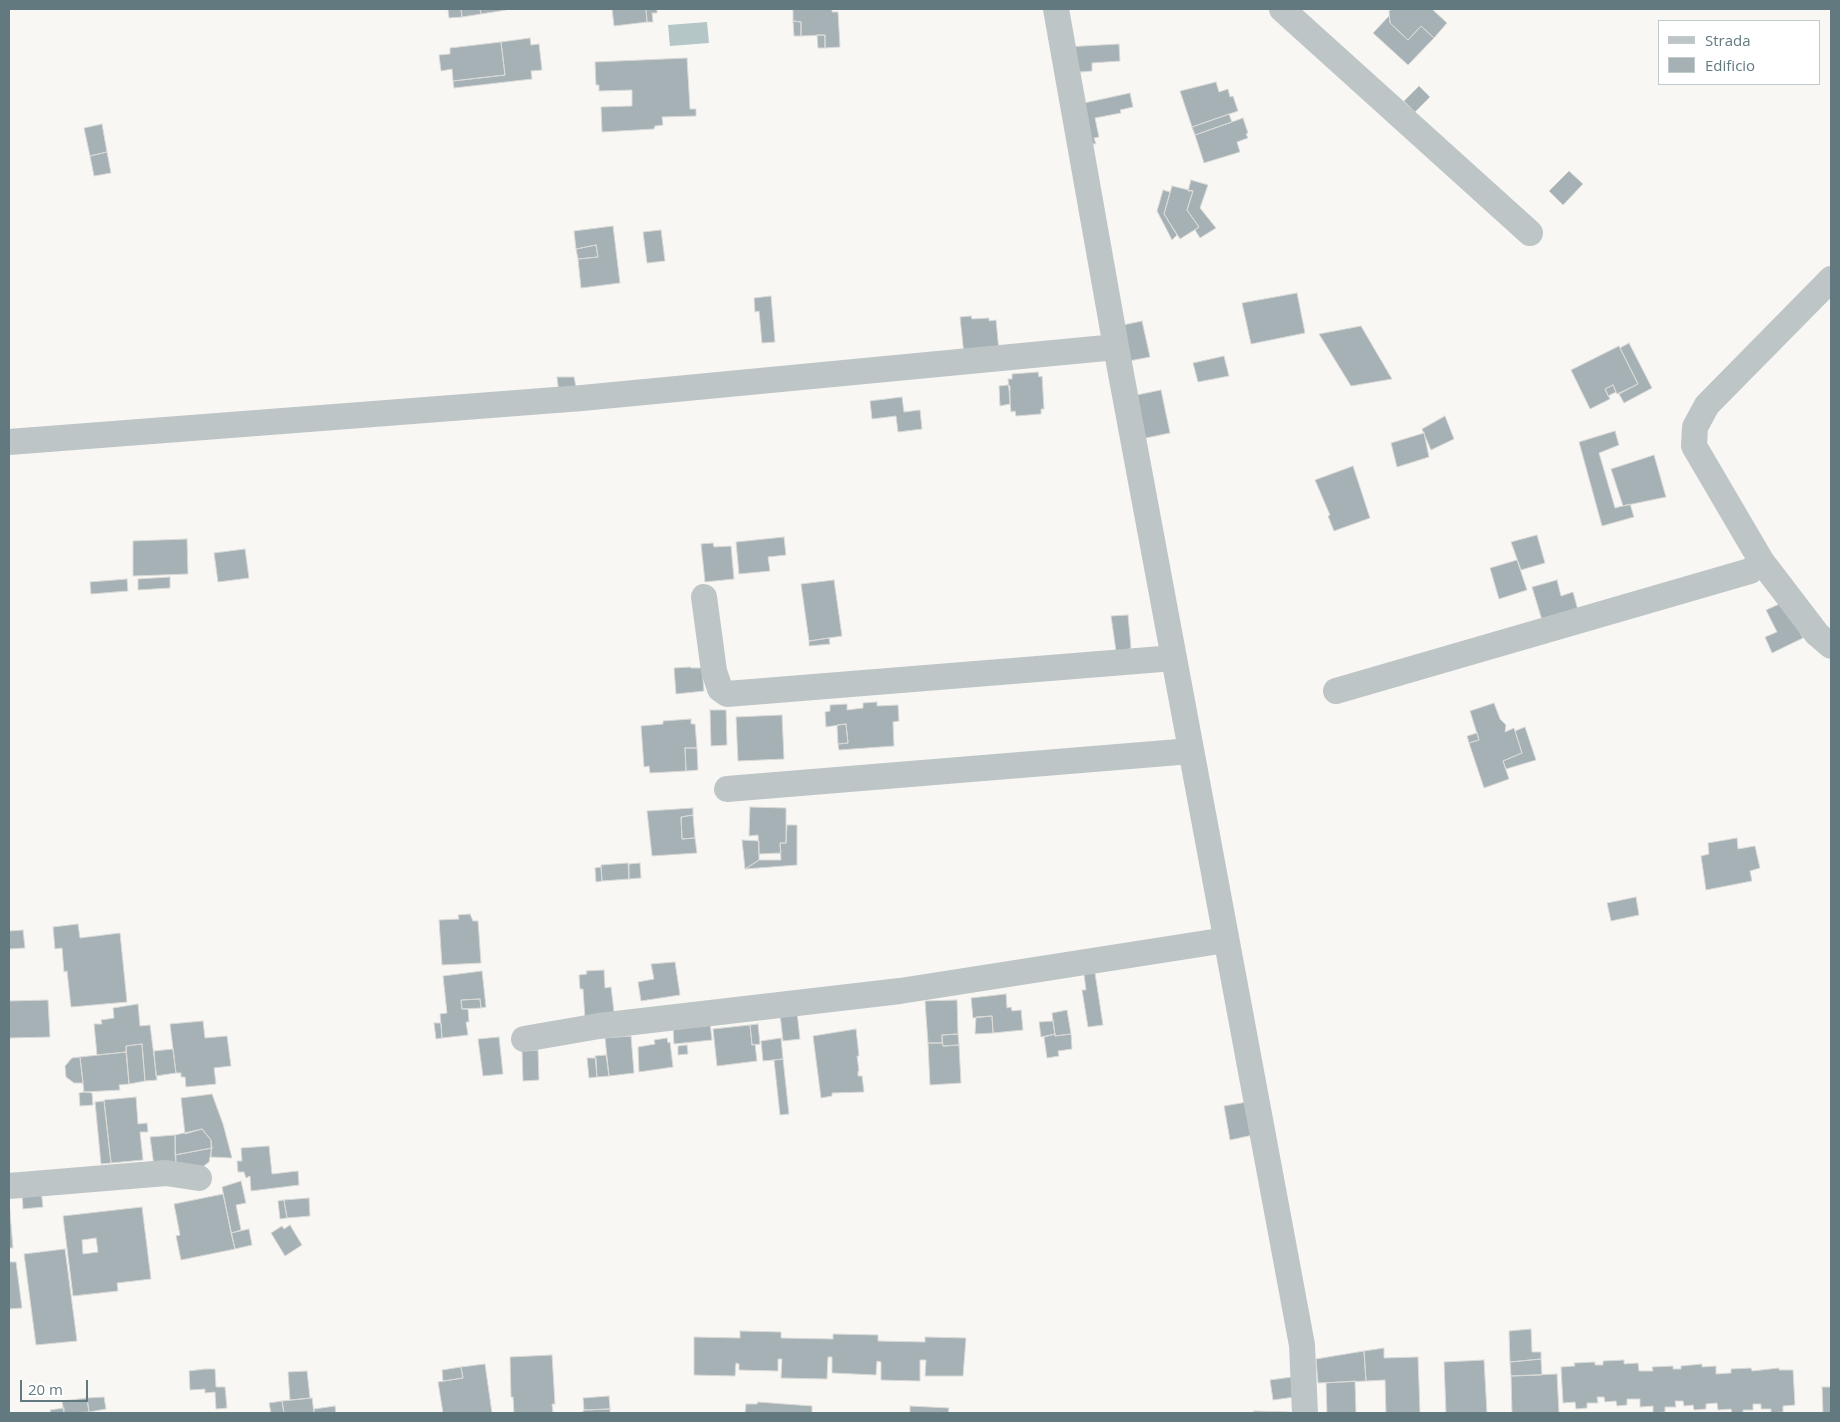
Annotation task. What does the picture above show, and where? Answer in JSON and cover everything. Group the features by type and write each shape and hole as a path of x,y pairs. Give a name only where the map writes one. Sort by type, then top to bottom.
{"street":[{"path":"1056,9 1116,346 1302,1345 1305,1413"},
{"path":"1282,9 1530,233"},
{"path":"1831,279 1707,405 1695,427 1694,446 1762,562 1817,634 1831,646"},
{"path":"9,442 582,398 1116,346"},
{"path":"1336,691 1750,571 1762,562"},
{"path":"704,597 714,671 720,689 727,694 1174,658"},
{"path":"727,789 1191,752"},
{"path":"524,1039 599,1026 900,991 1226,940"},
{"path":"9,1186 166,1173 198,1178"}],"shaded area":[{"path":"707,22 709,43 670,46 668,25"}],"building":[{"path":"448,9 461,9 462,17 449,18"},
{"path":"461,9 480,9 481,14 462,17"},
{"path":"480,9 506,9 506,10 481,14"},
{"path":"612,9 646,9 647,22 614,26"},
{"path":"646,9 657,9 657,13 652,13 653,22 647,22"},
{"path":"793,9 832,9 832,12 838,12 840,47 825,48 825,35 801,36 801,22 793,21"},
{"path":"1392,9 1432,9 1447,23 1434,38 1421,26 1408,40 1390,23 1389,11"},
{"path":"1389,16 1390,23 1408,40 1421,26 1434,38 1408,65 1373,33"},
{"path":"793,21 801,22 801,36 794,36"},
{"path":"817,35 825,35 825,48 818,48"},
{"path":"530,38 531,45 539,44 542,70 531,71 532,79 454,88 453,81 505,75 501,42"},
{"path":"501,42 505,75 453,81 452,69 441,71 439,55 450,54 450,48"},
{"path":"1119,44 1120,61 1092,63 1092,71 1080,72 1065,47"},
{"path":"687,58 690,109 696,109 696,116 662,117 663,125 655,126 654,129 602,132 601,107 632,106 632,90 599,91 599,85 596,85 595,62"},
{"path":"1216,82 1219,92 1228,89 1230,97 1233,96 1238,111 1192,127 1180,91"},
{"path":"1419,86 1430,97 1415,112 1404,101"},
{"path":"1130,93 1133,107 1120,110 1121,113 1095,118 1099,137 1094,138 1096,144 1082,143 1075,105"},
{"path":"1229,114 1232,122 1195,135 1192,127"},
{"path":"1243,118 1248,138 1237,142 1240,152 1204,163 1195,135"},
{"path":"102,124 107,152 90,156 84,128"},
{"path":"107,152 111,173 94,176 90,156"},
{"path":"1569,171 1583,184 1563,205 1549,191"},
{"path":"1191,180 1208,185 1200,208 1216,228 1200,238 1195,230 1199,227 1187,210 1193,191 1188,191"},
{"path":"1172,186 1193,191 1187,210 1199,227 1180,239 1164,214"},
{"path":"1163,190 1170,192 1164,214 1177,235 1172,240 1157,211"},
{"path":"613,226 620,283 581,288 578,259 598,257 596,245 576,249 574,231"},
{"path":"661,230 665,261 647,263 643,232"},
{"path":"596,245 598,257 578,259 576,249"},
{"path":"1297,293 1305,333 1251,344 1242,303"},
{"path":"771,296 775,342 762,343 759,311 755,312 754,298"},
{"path":"971,316 972,319 989,318 989,321 996,320 999,351 964,355 960,317"},
{"path":"1142,321 1150,357 1129,361 1123,325"},
{"path":"1361,326 1392,379 1351,386 1319,334"},
{"path":"1629,343 1652,388 1624,403 1619,394 1638,384 1620,348"},
{"path":"1619,346 1638,384 1617,394 1613,385 1605,389 1610,399 1590,409 1571,370"},
{"path":"1224,356 1229,376 1198,382 1193,363"},
{"path":"1038,372 1039,377 1042,376 1044,409 1041,409 1041,414 1016,416 1015,411 1011,412 1008,379 1012,379 1012,374"},
{"path":"557,377 574,377 577,392 559,393"},
{"path":"1613,385 1616,392 1608,396 1605,389"},
{"path":"999,386 1010,386 1010,404 1000,406"},
{"path":"1161,390 1170,433 1136,440 1127,397"},
{"path":"902,397 904,412 920,410 922,429 898,432 896,416 872,419 870,401"},
{"path":"1445,416 1454,439 1431,450 1422,429"},
{"path":"1615,431 1619,445 1599,453 1615,508 1630,504 1634,517 1602,526 1579,442"},
{"path":"1424,433 1429,457 1397,467 1391,443"},
{"path":"1654,455 1666,497 1623,506 1611,469"},
{"path":"1353,466 1370,518 1334,531 1328,516 1330,515 1315,480"},
{"path":"1537,535 1545,563 1521,570 1511,542"},
{"path":"784,537 786,555 768,557 770,571 739,574 736,542"},
{"path":"187,539 188,574 133,576 133,541"},
{"path":"713,543 714,547 731,546 734,579 705,582 701,544"},
{"path":"245,549 249,578 218,582 214,553"},
{"path":"1517,560 1527,590 1499,599 1490,568"},
{"path":"170,577 170,588 138,590 138,579"},
{"path":"127,579 128,591 91,594 90,582"},
{"path":"834,580 842,636 809,641 801,584"},
{"path":"1557,580 1561,596 1573,592 1578,610 1542,620 1532,587"},
{"path":"1784,602 1803,638 1772,653 1765,637 1777,632 1766,610"},
{"path":"1128,615 1131,647 1129,650 1116,651 1111,616"},
{"path":"829,638 830,644 809,646 809,641"},
{"path":"674,668 702,668 704,691 676,694"},
{"path":"877,702 877,706 898,705 899,721 893,722 894,746 839,750 838,744 848,743 846,724 826,727 825,712 830,711 830,705 847,704 847,710 863,708 863,703"},
{"path":"1494,703 1500,719 1506,725 1505,732 1514,728 1522,753 1503,761 1509,779 1484,788 1469,743 1479,740 1470,711"},
{"path":"710,710 726,710 727,745 711,746"},
{"path":"782,715 784,759 738,761 736,717"},
{"path":"691,719 691,724 695,724 697,748 685,748 686,771 650,773 649,766 644,767 641,726 663,724 663,721"},
{"path":"846,724 848,743 838,744 837,725"},
{"path":"1525,727 1536,760 1506,769 1503,761 1522,753 1515,731"},
{"path":"1477,733 1479,740 1469,743 1467,736"},
{"path":"685,748 697,748 698,770 686,771"},
{"path":"750,807 786,808 786,843 780,843 781,853 759,854 758,835 749,836"},
{"path":"693,808 693,815 681,817 682,839 695,838 697,853 652,856 647,811"},
{"path":"693,815 695,838 682,839 681,817"},
{"path":"787,825 797,825 797,865 745,869 759,860 781,860 780,843 786,843"},
{"path":"1737,838 1738,849 1755,846 1760,868 1750,871 1752,881 1706,890 1701,856 1709,854 1708,843"},
{"path":"742,840 759,841 759,860 745,869"},
{"path":"628,863 629,879 602,881 601,865"},
{"path":"640,863 641,878 629,879 629,864"},
{"path":"601,867 602,881 596,882 595,868"},
{"path":"1636,897 1639,915 1611,921 1607,903"},
{"path":"470,914 473,921 478,921 481,963 442,965 439,920 459,919 458,915"},
{"path":"78,924 80,938 120,933 127,1002 71,1007 67,971 64,972 62,948 55,949 53,927"},
{"path":"23,930 25,948 9,949 9,931"},
{"path":"675,962 680,995 641,1001 638,982 654,979 651,964"},
{"path":"604,970 605,988 611,987 614,1012 585,1019 583,989 580,989 579,975 587,974 586,971"},
{"path":"482,971 486,1007 481,1008 480,999 461,1000 462,1009 468,1009 469,1022 466,1022 468,1035 442,1038 440,1014 447,1013 443,976"},
{"path":"1095,973 1103,1025 1088,1027 1082,990 1086,990 1084,974"},
{"path":"1006,994 1007,1008 1011,1007 1012,1011 1021,1010 1023,1030 993,1033 992,1016 973,1018 971,998"},
{"path":"480,999 481,1008 462,1009 461,1000"},
{"path":"48,1000 50,1037 9,1038 9,1001"},
{"path":"957,1000 958,1034 942,1035 942,1043 928,1043 925,1001"},
{"path":"138,1004 140,1026 150,1025 157,1080 145,1081 142,1044 126,1046 126,1052 97,1055 94,1024 102,1024 101,1020 114,1018 113,1008"},
{"path":"1067,1010 1071,1034 1055,1036 1052,1013"},
{"path":"797,1012 800,1039 783,1041 780,1014"},
{"path":"992,1016 993,1033 975,1034 976,1017"},
{"path":"203,1021 205,1038 227,1036 231,1066 214,1068 216,1084 186,1087 185,1077 181,1077 181,1073 176,1073 170,1024"},
{"path":"1053,1021 1055,1034 1041,1037 1039,1022"},
{"path":"434,1023 441,1023 442,1038 436,1039"},
{"path":"710,1023 712,1040 674,1044 673,1027"},
{"path":"758,1024 760,1044 752,1045 750,1025"},
{"path":"750,1025 752,1045 755,1044 757,1061 717,1066 713,1029"},
{"path":"856,1029 859,1056 857,1056 858,1076 862,1076 864,1092 832,1093 832,1096 821,1098 813,1036"},
{"path":"958,1034 959,1045 943,1046 942,1035"},
{"path":"1055,1034 1055,1036 1071,1034 1072,1049 1058,1051 1059,1056 1047,1058 1044,1037"},
{"path":"631,1036 634,1073 609,1076 605,1038"},
{"path":"499,1037 503,1074 483,1076 478,1039"},
{"path":"667,1038 668,1043 670,1042 673,1067 639,1072 638,1047 655,1044 654,1040"},
{"path":"781,1038 783,1059 763,1061 761,1041"},
{"path":"928,1043 942,1043 943,1046 959,1045 961,1083 930,1085"},
{"path":"142,1044 145,1081 129,1084 126,1046"},
{"path":"687,1045 688,1054 678,1055 678,1046"},
{"path":"173,1049 176,1073 156,1076 154,1051"},
{"path":"538,1050 539,1080 523,1081 522,1051"},
{"path":"126,1052 129,1084 119,1085 120,1090 84,1092 80,1057"},
{"path":"606,1055 609,1076 597,1077 595,1056"},
{"path":"80,1057 83,1083 74,1083 66,1077 65,1066 72,1058"},
{"path":"587,1058 596,1058 597,1077 589,1078"},
{"path":"783,1059 789,1114 780,1115 774,1060"},
{"path":"79,1093 92,1093 93,1105 80,1106"},
{"path":"212,1094 223,1124 232,1158 211,1157 211,1140 202,1129 185,1134 181,1098"},
{"path":"136,1097 138,1124 147,1123 148,1132 140,1132 143,1160 111,1163 104,1100"},
{"path":"104,1101 111,1163 101,1164 95,1102"},
{"path":"1247,1102 1253,1135 1230,1140 1224,1106"},
{"path":"202,1129 211,1140 212,1148 175,1155 175,1135"},
{"path":"175,1135 176,1163 154,1166 150,1137"},
{"path":"269,1146 272,1174 298,1171 299,1185 251,1191 250,1176 246,1178 244,1172 238,1172 237,1161 242,1161 241,1148"},
{"path":"212,1148 209,1162 196,1172 176,1163 175,1155"},
{"path":"241,1181 246,1203 236,1205 241,1230 231,1233 222,1187"},
{"path":"41,1190 43,1207 23,1209 22,1192"},
{"path":"223,1194 235,1249 181,1260 176,1236 180,1235 174,1204"},
{"path":"309,1198 310,1216 287,1218 284,1200"},
{"path":"9,1200 13,1248 9,1248"},
{"path":"284,1200 287,1218 280,1219 278,1201"},
{"path":"142,1207 151,1279 117,1283 118,1291 73,1296 63,1216"},
{"path":"290,1225 302,1245 285,1256 271,1233 282,1226 284,1229"},
{"path":"249,1229 252,1245 235,1249 231,1233"},
{"path":"96,1238 98,1252 83,1254 82,1240"},
{"path":"65,1249 77,1341 36,1345 24,1254"},
{"path":"9,1262 16,1262 22,1308 9,1309"},
{"path":"1531,1329 1532,1352 1541,1352 1541,1359 1510,1362 1509,1331"},
{"path":"740,1331 781,1332 781,1338 833,1339 833,1334 878,1335 878,1341 925,1342 925,1337 966,1338 963,1376 925,1376 926,1360 920,1360 920,1381 881,1380 881,1362 877,1361 876,1375 832,1373 832,1357 828,1357 827,1379 781,1378 782,1359 778,1359 778,1371 739,1370 739,1364 736,1363 735,1376 694,1375 694,1337 740,1338"},
{"path":"1384,1348 1384,1358 1418,1357 1420,1413 1386,1413 1385,1380 1366,1381 1364,1351"},
{"path":"1364,1351 1366,1381 1318,1383 1316,1359"},
{"path":"552,1355 555,1404 552,1404 553,1413 514,1413 513,1397 511,1397 510,1357"},
{"path":"1541,1359 1542,1375 1511,1376 1510,1362"},
{"path":"1484,1360 1487,1413 1446,1413 1444,1362"},
{"path":"1624,1360 1624,1364 1638,1363 1639,1371 1653,1371 1652,1367 1673,1366 1673,1369 1681,1369 1681,1366 1702,1364 1702,1367 1716,1366 1716,1374 1731,1373 1731,1369 1751,1368 1752,1371 1779,1368 1779,1370 1793,1370 1795,1405 1783,1406 1783,1412 1771,1413 1771,1409 1761,1409 1761,1404 1753,1404 1753,1410 1743,1410 1743,1413 1732,1413 1731,1409 1718,1410 1717,1403 1706,1404 1706,1409 1694,1410 1693,1405 1684,1406 1683,1401 1675,1401 1676,1407 1665,1407 1665,1412 1653,1413 1653,1406 1640,1407 1640,1399 1627,1399 1627,1405 1617,1406 1616,1401 1605,1402 1604,1397 1597,1397 1598,1403 1587,1403 1587,1408 1576,1409 1575,1402 1563,1403 1561,1367 1575,1366 1574,1363 1595,1362 1595,1365 1603,1365 1603,1361"},
{"path":"485,1364 492,1413 443,1413 438,1382 463,1378 461,1367"},
{"path":"461,1367 463,1378 443,1381 442,1370"},
{"path":"215,1369 216,1387 225,1387 227,1408 216,1409 215,1392 205,1393 205,1389 190,1390 189,1371"},
{"path":"307,1371 310,1398 290,1400 288,1372"},
{"path":"1557,1374 1559,1413 1512,1413 1511,1376"},
{"path":"1292,1377 1295,1397 1273,1400 1270,1380"},
{"path":"1355,1381 1356,1413 1327,1413 1326,1383"},
{"path":"1822,1387 1831,1387 1831,1413 1823,1413"},
{"path":"609,1396 610,1409 584,1410 583,1398"},
{"path":"104,1397 106,1409 89,1412 87,1398"},
{"path":"87,1398 89,1412 64,1413 62,1401"},
{"path":"312,1398 314,1413 284,1413 282,1401"},
{"path":"282,1401 284,1413 271,1413 269,1403"},
{"path":"758,1402 812,1406 812,1413 745,1413 746,1404 757,1404"},
{"path":"335,1406 336,1413 314,1413 314,1409"},
{"path":"910,1406 949,1408 948,1413 910,1413"},
{"path":"64,1408 64,1413 51,1413 50,1410"},
{"path":"610,1409 610,1413 582,1413 584,1410"},
{"path":"1254,1411 1290,1412 1290,1413 1254,1413"}]}
